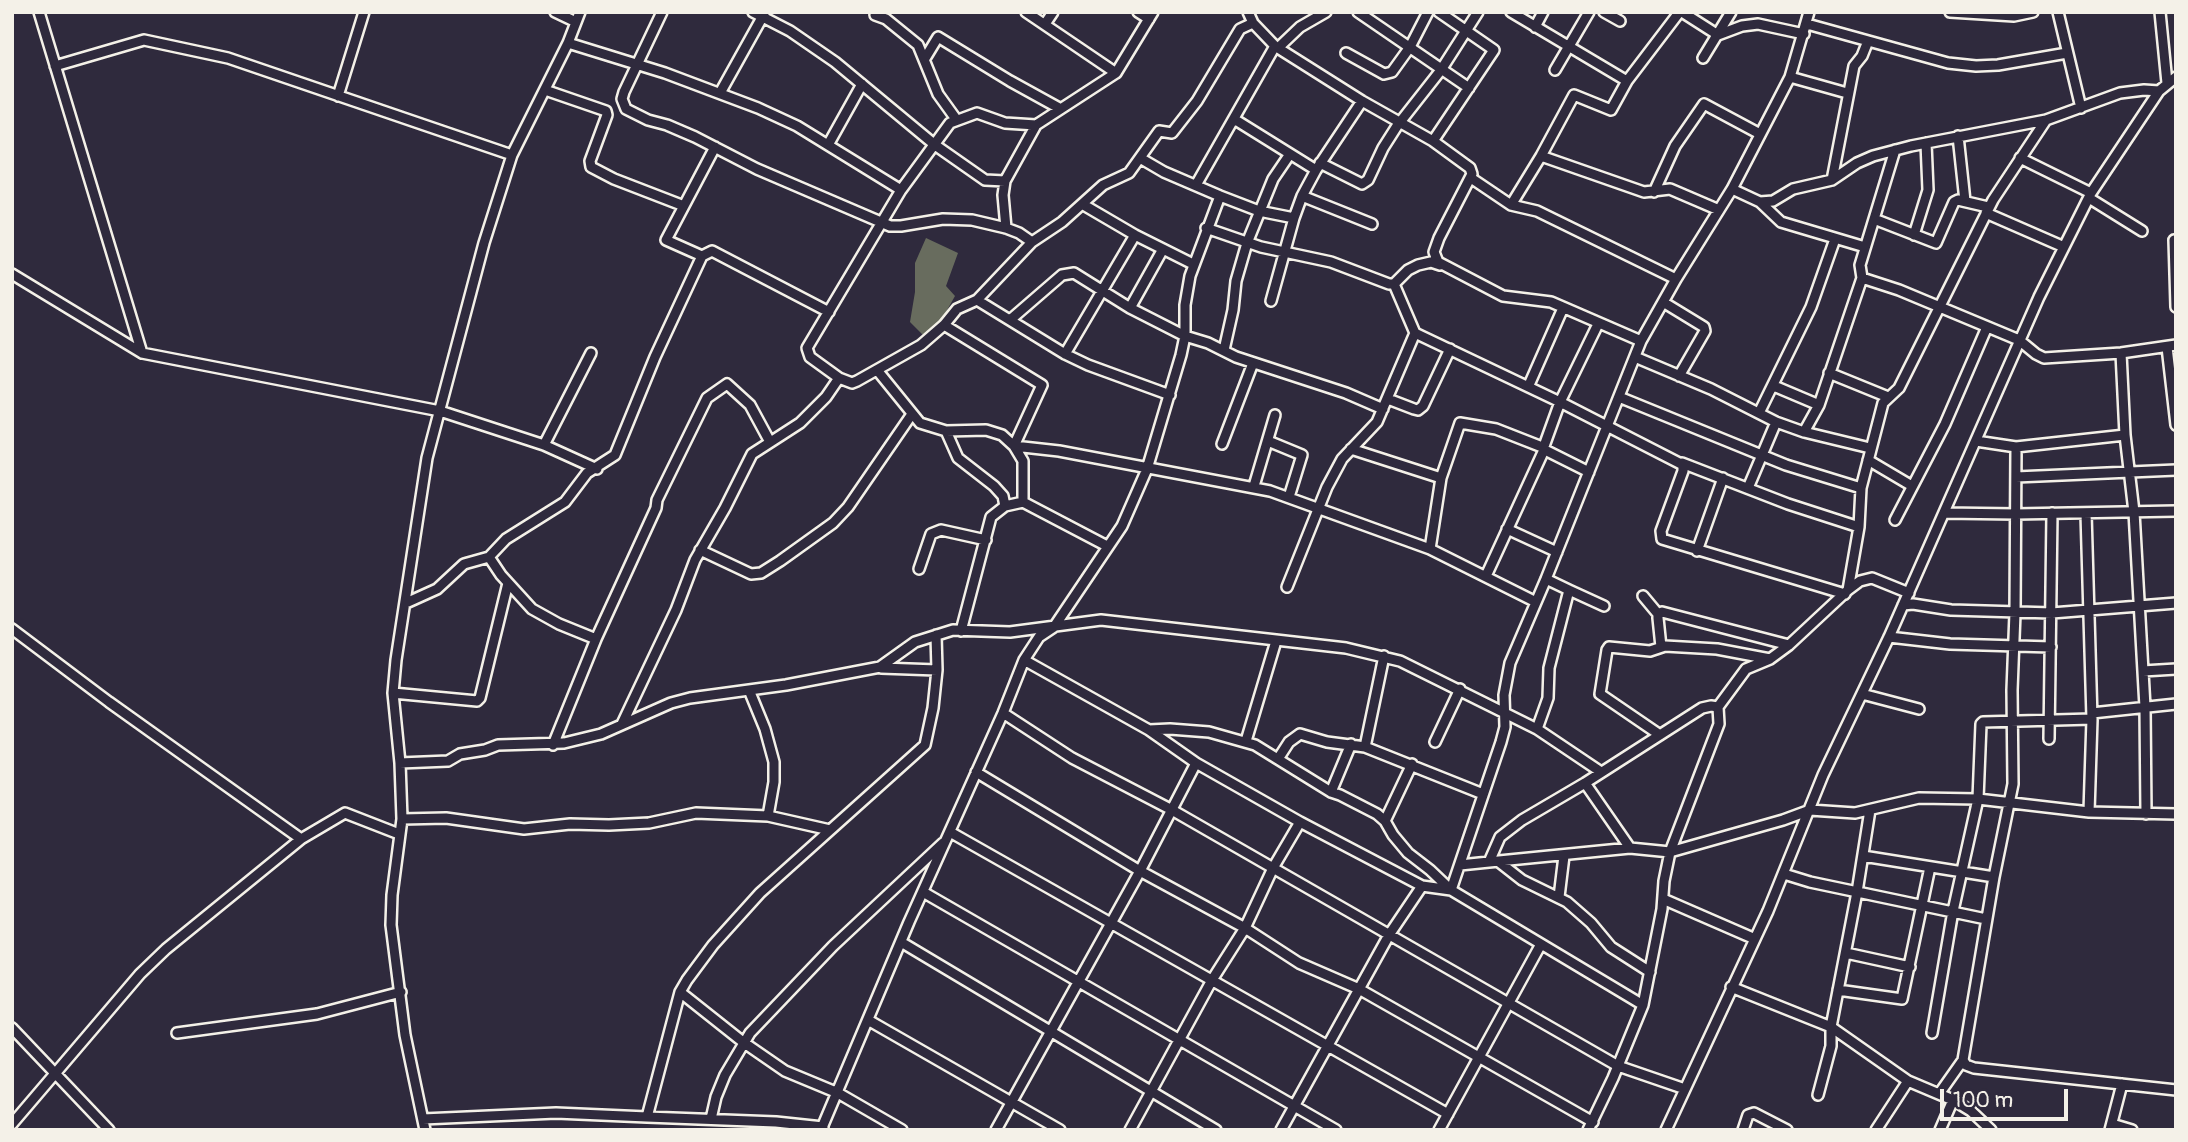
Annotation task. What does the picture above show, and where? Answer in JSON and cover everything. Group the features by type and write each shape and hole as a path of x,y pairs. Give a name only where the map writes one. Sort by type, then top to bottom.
{"street":[{"path":"39,12 142,353"},
{"path":"338,96 364,12"},
{"path":"425,1130 405,1035 391,925 392,895 402,819 393,693 396,660 424,472 484,243 512,155 569,43 578,17 555,12"},
{"path":"662,12 636,63 622,99 626,108 648,120 695,137 757,169 890,226 943,219 972,220 1006,228 1032,242"},
{"path":"876,12 875,15 886,19 918,45 938,94 956,119"},
{"path":"1026,12 1116,73"},
{"path":"1045,24 1053,12"},
{"path":"1006,228 1004,181 1036,125 1116,73 1151,16 1138,12"},
{"path":"1248,12 1253,23 1277,47 1362,101 1433,141 1469,168 1471,178 1453,208 1434,252 1440,265"},
{"path":"1196,185 1277,47 1300,27 1326,12"},
{"path":"1358,12 1469,89"},
{"path":"1346,53 1384,74 1392,72 1410,47 1428,12"},
{"path":"1433,141 1494,50 1439,12"},
{"path":"1234,119 1290,154 1362,184 1368,180 1383,148 1441,70 1478,12"},
{"path":"1511,12 1627,81"},
{"path":"1535,27 1543,12"},
{"path":"1555,69 1589,12"},
{"path":"1604,12 1620,21"},
{"path":"1703,58 1731,12"},
{"path":"1451,890 1501,742 1506,712 1504,695 1510,663 1641,341 1732,190 1790,77 1809,12"},
{"path":"1950,12 2014,16 2034,12"},
{"path":"2058,12 2081,108"},
{"path":"1666,1130 1755,939 1823,775 1909,593 2019,340 2090,196 2159,91 2171,80 2160,12"},
{"path":"1511,205 1574,95 1611,110 1627,81 1679,13 1718,35 1742,26 1758,24 1805,29 1868,41 1948,63 1976,66 2005,64 2067,53"},
{"path":"720,93 760,14 790,31 862,84 935,145 985,180 1004,181"},
{"path":"1036,125 1004,123 977,113 950,123 901,190 807,348 807,353 839,378 852,383 920,345 944,325 957,309 977,300 1032,242 1062,222 1103,185 1129,173 1159,131 1172,133 1197,101 1240,29 1253,23"},
{"path":"924,60 938,37 1059,108"},
{"path":"55,66 144,40 228,58 512,155"},
{"path":"1832,180 1847,93 1854,66 1868,41"},
{"path":"569,43 720,93 787,122 901,190"},
{"path":"1790,77 1847,93"},
{"path":"828,145 862,84"},
{"path":"545,90 606,111 607,115 590,161 591,167 614,179 684,206"},
{"path":"1760,202 1773,201 1786,192 1832,180 1857,163 1895,150 2046,120 2120,93 2159,91"},
{"path":"1271,301 1302,196 1362,101"},
{"path":"1654,192 1675,146 1704,104 1760,134"},
{"path":"1846,592 1859,527 1861,488 1883,403 1899,388 1987,210 2046,120"},
{"path":"1958,136 1965,201"},
{"path":"1914,235 1928,190 1926,143"},
{"path":"702,256 666,240 715,147"},
{"path":"1804,432 1819,405 1861,278 1860,265 1895,150"},
{"path":"1224,350 1236,281 1247,243 1273,179 1290,154"},
{"path":"1541,156 1644,192 1670,189 1719,210"},
{"path":"1140,158 1164,172 1220,196 1259,211 1294,218"},
{"path":"2020,158 2090,196 2142,231"},
{"path":"1471,178 1511,205 1537,211 1676,279"},
{"path":"1732,190 1760,202 1781,222 1865,247"},
{"path":"423,1119 556,1113 711,1119 822,1128 1024,660 1039,637 1054,627 1122,526 1147,469 1185,336 1187,289 1206,228 1220,196"},
{"path":"1302,196 1372,224"},
{"path":"1874,219 1936,243 1954,202 1965,201 2064,247"},
{"path":"1082,204 1135,235 1194,264"},
{"path":"1206,228 1272,250 1331,262 1389,284 1394,284 1408,270 1431,262 1503,296 1551,302 1641,341"},
{"path":"1065,354 1135,235"},
{"path":"1759,413 1811,307 1835,239"},
{"path":"2174,240 2176,307"},
{"path":"1130,308 1163,249"},
{"path":"406,603 438,589 464,564 489,557 506,539 565,502 583,477 615,455 655,357 702,256 712,251 829,312"},
{"path":"1010,320 1062,275 1074,273 1130,308 1185,336 1253,363 1346,393 1383,409"},
{"path":"12,274 142,353 440,411 544,444 597,468"},
{"path":"1861,278 1941,307 2019,340 2044,358 2121,353 2171,346 2176,425"},
{"path":"1394,284 1415,333 1529,385 1682,463 1859,527"},
{"path":"977,300 1065,354 1170,395"},
{"path":"1663,302 1704,327 1679,376"},
{"path":"1529,385 1563,308"},
{"path":"1486,576 1543,448 1560,402 1598,324"},
{"path":"944,325 1042,385 1014,446"},
{"path":"1895,520 1945,424 1987,327"},
{"path":"1287,587 1318,507 1342,459 1377,422 1415,333"},
{"path":"1388,399 1418,410 1423,406 1450,349"},
{"path":"544,444 591,353"},
{"path":"2121,353 2134,512 2145,707 2146,814"},
{"path":"1635,357 1776,422 1804,432 1870,448"},
{"path":"1222,443 1253,363"},
{"path":"877,370 920,422 946,432 986,430 1002,435 1014,446 1023,461 1023,502"},
{"path":"1829,373 1888,397"},
{"path":"622,724 653,660 700,550 752,454 800,423 839,378"},
{"path":"553,746 596,639 656,508 657,500 707,398 727,384 750,405 770,442"},
{"path":"1774,386 1819,405"},
{"path":"1619,397 1761,455 1861,488"},
{"path":"700,550 751,574 761,573 780,562 833,523 848,507 912,414"},
{"path":"1254,486 1275,415"},
{"path":"1748,488 1776,422"},
{"path":"1430,549 1441,478 1460,423 1496,429 1543,448 1589,472"},
{"path":"946,432 958,458 994,486 1003,496 1004,506"},
{"path":"1976,441 2016,447 2126,435"},
{"path":"1268,441 1302,455 1289,498"},
{"path":"1014,446 1059,451 1147,469 1254,486 1430,549 1536,601"},
{"path":"1939,1094 1963,1060 1993,877 2013,784 2016,447"},
{"path":"1351,449 1441,478"},
{"path":"1868,460 1912,486"},
{"path":"1682,463 1684,471 1661,536 1665,542 1846,592"},
{"path":"2016,477 2176,470"},
{"path":"1697,551 1723,478"},
{"path":"961,631 991,517 1004,506 1023,502 1107,546"},
{"path":"1944,513 2176,511"},
{"path":"2049,740 2052,513"},
{"path":"2085,513 2092,716 2089,812"},
{"path":"1507,529 1557,552"},
{"path":"919,569 931,534 941,530 986,540"},
{"path":"489,557 532,609 559,624 596,639"},
{"path":"976,772 1140,871 1245,928 1299,962 1359,989 1479,1057 1591,1126 1643,1005 1670,852 1718,724 1718,707 1746,669 1770,659 1789,645 1846,592 1866,578 1909,593"},
{"path":"1546,579 1604,606"},
{"path":"393,693 477,701 480,698 508,583"},
{"path":"1537,729 1548,698 1549,668 1569,590"},
{"path":"1643,596 1658,614 1661,647"},
{"path":"1903,606 1913,604 1951,610 2052,613 2176,603"},
{"path":"1658,614 1662,612 1789,645"},
{"path":"880,667 915,642 953,630 1010,632 1101,620 1346,648 1400,661 1460,689 1537,729 1601,772"},
{"path":"12,629 301,839"},
{"path":"648,1117 680,992 713,946 760,893 925,745 937,670 936,635"},
{"path":"1889,637 1950,645 2051,647"},
{"path":"1246,741 1276,641"},
{"path":"1660,735 1604,697 1600,691 1606,649 1609,646 1650,651 1661,647 1717,649 1770,659"},
{"path":"1365,747 1384,656"},
{"path":"1024,660 1149,730 1196,762 1300,822 1422,886 1451,890"},
{"path":"400,764 447,761 460,754 498,745 553,746 601,734 671,703 880,667 937,670"},
{"path":"2143,671 2176,669"},
{"path":"1435,742 1460,689"},
{"path":"749,690 765,729 774,762 774,782 768,816"},
{"path":"1862,694 1919,709"},
{"path":"1932,1033 1953,911 1978,799 1981,724 2049,721 2176,704"},
{"path":"1494,862 1500,836 1504,832 1702,708 1718,707"},
{"path":"1003,713 1072,758 1172,810 1618,1066 1685,1089"},
{"path":"1149,730 1209,732 1246,741 1385,821 1408,853 1451,890 1643,1005"},
{"path":"1278,759 1289,742 1300,734 1327,742 1365,747 1483,794"},
{"path":"1331,792 1351,744"},
{"path":"996,1130 1140,871 1196,762"},
{"path":"1385,821 1412,764"},
{"path":"1585,783 1630,848"},
{"path":"1460,864 1630,848 1670,852 1810,810 1843,813 1870,810 1919,798 1978,799 2089,812 2176,814"},
{"path":"1818,1096 1831,1046 1831,1027 1870,810"},
{"path":"12,1124 140,974 166,949 301,839 345,813 400,834"},
{"path":"402,819 446,818 524,829 570,824 649,823 696,813 768,816 830,830"},
{"path":"1130,1130 1212,980 1245,928 1273,868 1300,822"},
{"path":"950,832 1448,1114"},
{"path":"711,1119 725,1075 743,1042 784,995 833,946 945,841"},
{"path":"1559,897 1564,856"},
{"path":"1863,856 1993,877"},
{"path":"1494,862 1522,880 1559,897 1591,923 1611,947 1650,972"},
{"path":"1838,990 1900,1000 1910,967 1930,867"},
{"path":"1784,874 1986,919"},
{"path":"1281,1130 1389,934 1422,886"},
{"path":"923,892 1336,1130"},
{"path":"1663,899 1755,939"},
{"path":"901,942 1216,1130"},
{"path":"1439,1130 1541,944"},
{"path":"1846,953 1910,967"},
{"path":"1731,987 1831,1027 1908,1081 1954,1100 1971,1111 1991,1130"},
{"path":"177,1033 317,1014 401,992"},
{"path":"680,992 785,1071 838,1093 902,1130"},
{"path":"868,1020 1060,1130"},
{"path":"12,1028 109,1130"},
{"path":"1963,1060 1966,1065 1974,1068 2176,1090"},
{"path":"1876,1130 1908,1081"},
{"path":"2122,1084 2111,1127 2132,1130"},
{"path":"1940,1130 1954,1100"},
{"path":"1743,1130 1748,1115 1754,1112 1787,1130"}],"green space":[{"path":"926,238 958,253 946,286 955,296 937,328 924,336 910,322 915,292 915,263"}]}
